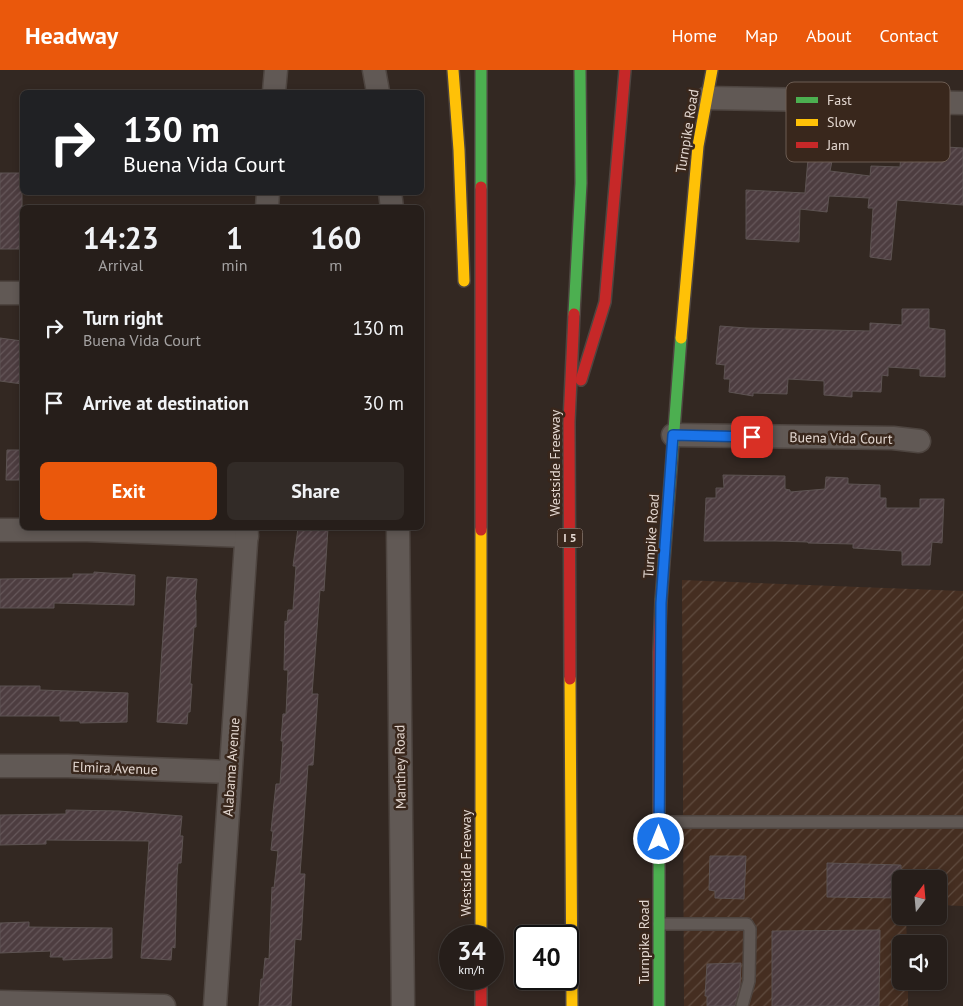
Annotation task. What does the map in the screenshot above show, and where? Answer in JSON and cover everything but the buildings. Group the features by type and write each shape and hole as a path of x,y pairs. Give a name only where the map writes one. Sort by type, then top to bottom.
{"main road":[{"path":"453,70 459,150 463,275 466,294"},
{"name":"Westside Freeway","path":"481,70 481,925"},
{"name":"Westside Freeway","path":"572,1006 569,422 580,183 580,70"},
{"path":"569,422 605,302 626,70"},
{"name":"Turnpike Road","path":"659,1006 660,613 698,146 712,70"},
{"path":"469,323 481,411"},
{"path":"481,990 481,1006"}],"street":[{"path":"274,90 276,70"},
{"path":"374,70 378,90"},
{"path":"707,98 786,100"},
{"path":"950,103 963,103"},
{"path":"0,293 20,293"},
{"name":"Buena Vida Court","path":"673,435 893,438 919,441"},
{"path":"0,530 247,532"},
{"name":"Manthey Road","path":"398,530 403,1006"},
{"name":"Alabama Avenue","path":"215,1006 247,532"},
{"name":"Elmira Avenue","path":"0,766 68,766 230,772"},
{"path":"0,1002 164,1006"}],"lane":[{"path":"659,822 963,822"},
{"path":"659,924 747,924 750,929 749,981 742,1006"}],"shaded area":[{"path":"682,580 963,591 963,906 948,905 948,870 892,870 892,925 906,925 907,935 892,935 892,990 908,990 908,1006 684,1006"}],"traffic: fast":[{"path":"481,70 481,187"},
{"path":"574,314 581,183 580,70"},
{"path":"661,601 681,338"},
{"path":"659,817 659,1006"}],"traffic: slow":[{"path":"453,70 459,150 464,281"},
{"path":"681,338 698,146 712,70"},
{"path":"481,530 481,925"},
{"path":"570,679 572,1006"}],"traffic: jam":[{"path":"581,380 605,302 625,70"},
{"path":"481,187 481,530"},
{"path":"570,679 569,422 574,314"},
{"path":"659,817 659,652 661,601"},
{"path":"481,990 481,1006"}],"route":[{"path":"659,839 659,652 673,435 752,437"}]}
